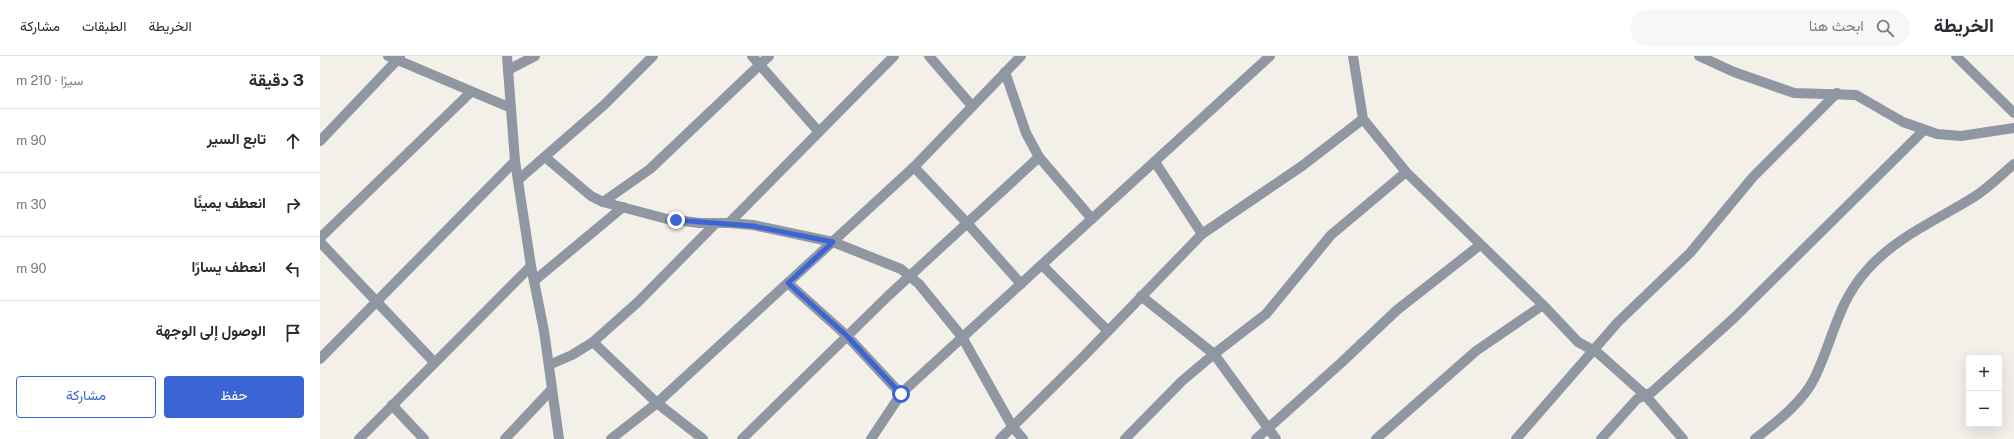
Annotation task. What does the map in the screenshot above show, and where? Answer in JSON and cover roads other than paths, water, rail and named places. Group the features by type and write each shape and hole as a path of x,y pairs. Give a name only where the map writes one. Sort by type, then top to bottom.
{"street":[{"path":"507,56 515,161 559,439"},
{"path":"508,70 535,56"},
{"path":"518,180 604,106 653,56"},
{"path":"752,56 819,132"},
{"path":"603,202 650,168 769,56"},
{"path":"729,223 894,56"},
{"path":"929,56 972,106"},
{"path":"611,439 657,403 914,167 1021,56"},
{"path":"871,439 901,394 1270,56"},
{"path":"1353,56 1363,119 1406,172 1543,305 1578,342 1593,350 1616,368 1645,395 1683,439"},
{"path":"1699,56 1734,72 1794,93 1837,93 1856,95 1903,122 1923,130 1943,135 1961,136 2014,128"},
{"path":"1956,56 2014,113"},
{"path":"320,141 395,58 511,108"},
{"path":"1005,72 1026,133 1039,157 1092,219"},
{"path":"320,238 471,92"},
{"path":"1516,439 1618,322 1690,254 1753,177 1837,93"},
{"path":"1000,439 1202,234 1302,166 1363,119"},
{"path":"1601,439 1637,399 1652,392 1734,318 1923,130"},
{"path":"545,157 591,196 603,202 667,219 753,226 833,242 896,266 910,275 962,337 1012,426 1023,439"},
{"path":"742,439 910,275 1039,157"},
{"path":"320,359 515,161"},
{"path":"1155,162 1202,234"},
{"path":"1755,439 1775,422 1806,391 1824,357 1836,321 1847,296 1866,270 1885,252 1925,224 1976,196 2014,164"},
{"path":"914,167 967,223 1021,284"},
{"path":"1124,439 1182,381 1266,314 1331,235 1406,172"},
{"path":"534,281 623,207"},
{"path":"548,365 572,356 593,342 638,302 714,224"},
{"path":"320,242 375,302 434,362"},
{"path":"1256,439 1397,310 1480,245"},
{"path":"1042,265 1108,331"},
{"path":"359,439 531,266"},
{"path":"788,283 847,336 901,394"},
{"path":"1141,296 1214,354 1276,439"},
{"path":"1376,439 1472,355 1543,305"},
{"path":"593,342 657,403 704,439"},
{"path":"505,439 552,389"},
{"path":"392,405 424,439"}]}
